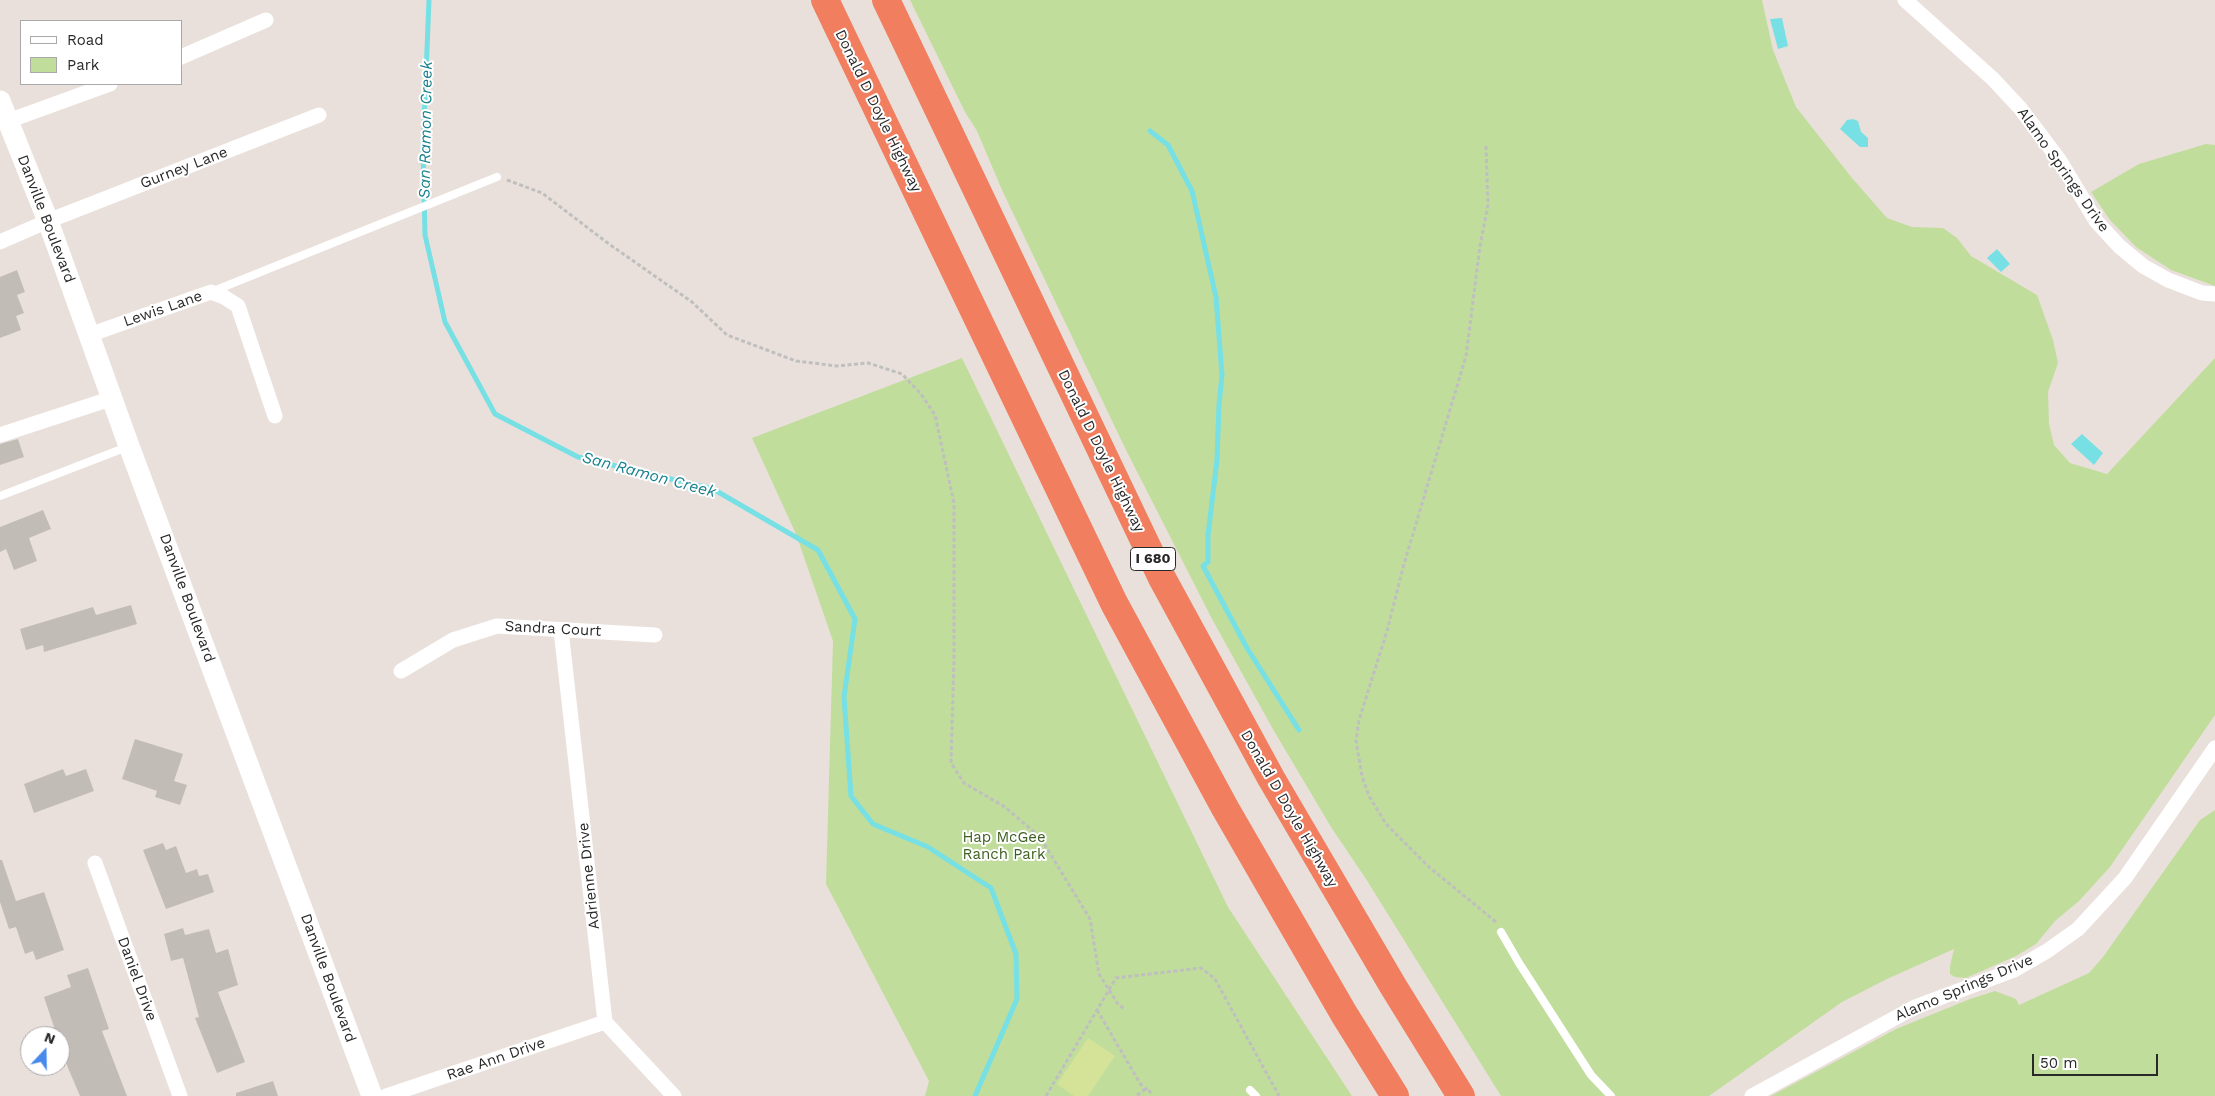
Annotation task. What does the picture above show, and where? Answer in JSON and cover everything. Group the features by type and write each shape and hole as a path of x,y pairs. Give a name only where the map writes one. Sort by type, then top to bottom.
{"highway":[{"name":"Donald D Doyle Highway","path":"825,0 1114,603 1224,808 1344,1014 1395,1096"},
{"name":"Donald D Doyle Highway","path":"886,0 1162,578 1271,778 1393,986 1461,1096"}],"main road":[{"name":"Danville Boulevard","path":"4,111 48,221 129,446 372,1096"}],"street":[{"name":"Alamo Springs Drive","path":"1905,0 1993,79 2020,108 2060,161 2096,221 2119,246 2144,266 2168,280 2202,293 2215,294"},
{"path":"182,57 266,20"},
{"path":"4,111 106,85"},
{"name":"Gurney Lane","path":"0,242 48,221 319,115"},
{"name":"Lewis Lane","path":"89,335 210,292 224,297 238,306 276,416"},
{"path":"0,435 113,398"},
{"name":"Sandra Court","path":"401,671 453,640 497,626 656,635"},
{"name":"Adrienne Drive","path":"561,630 605,1022"},
{"name":"Alamo Springs Drive","path":"1752,1096 1915,1007 2014,970 2047,951 2078,929 2125,878 2215,748"},
{"name":"Daniel Drive","path":"95,863 180,1096"},
{"path":"605,1022 674,1096"},
{"name":"Rae Ann Drive","path":"386,1096 605,1022"}],"lane":[{"path":"210,292 497,177"},
{"path":"0,496 129,446"},
{"path":"1501,932 1519,964 1591,1074 1611,1096"},
{"path":"1250,1090 1256,1096"}],"path":[{"path":"1486,146 1488,205 1480,246 1466,356 1404,564 1387,631 1359,720 1356,740 1362,776 1386,824 1429,867 1488,914 1501,932"},
{"path":"497,177 542,193 609,244 692,302 727,335 796,361 837,366 868,363 902,374 921,394 935,415 954,503 954,658 951,763 964,783 1005,807 1040,836 1090,919 1099,974 1124,1009"},
{"path":"1046,1096 1116,978 1201,968 1214,979 1279,1096"},
{"path":"1097,1010 1144,1090"},
{"path":"1136,1096 1148,1088 1152,1096"}],"green space":[{"path":"910,0 1762,0 1773,50 1796,107 1852,178 1887,218 1912,227 1943,228 1957,238 1971,256 2037,295 2053,340 2058,363 2048,392 2049,424 2054,445 2070,463 2107,474 2215,358 2215,715 2110,867 2079,901 2055,921 2036,944 2016,956 1966,978 1955,977 1950,974 1954,949 1887,979 1842,1002 1709,1096 1501,1096 1366,879 1331,827 1274,731 1212,619 1125,448 1002,190 977,131 965,112"},
{"path":"2206,144 2215,145 2215,286 2171,270 2136,247 2110,220 2091,192 2139,164"},
{"name":"Hap McGee Ranch Park","path":"962,358 1228,907 1352,1096 925,1096 929,1081 826,884 833,641 796,534 752,438"},
{"path":"2215,810 2215,1096 1771,1096 1896,1029 1970,999 1995,991 2016,999 2019,1005 2089,973 2103,957 2200,820"},
{"path":"1088,1038 1115,1056 1088,1096 1074,1096 1057,1084"}],"water":[{"path":"1782,18 1788,46 1778,49 1770,19"},
{"path":"1853,119 1858,121 1861,132 1868,138 1868,147 1860,147 1840,129 1847,120"},
{"path":"1997,249 2010,264 2001,272 1987,258"},
{"path":"2082,434 2103,453 2094,465 2071,444"}],"building":[{"path":"17,270 25,292 17,295 24,313 16,316 21,330 0,338 0,277"},
{"path":"18,439 24,457 0,465 0,444"},
{"path":"43,510 51,529 29,538 37,561 14,570 6,549 0,552 0,527"},
{"path":"131,605 137,624 44,652 43,645 26,650 20,629 93,607 96,615"},
{"path":"135,739 183,754 174,781 187,785 180,805 155,797 157,791 122,779"},
{"path":"63,769 66,776 86,769 94,791 34,813 24,784"},
{"path":"163,843 166,850 176,846 186,873 197,869 199,876 208,874 214,892 166,909 143,850"},
{"path":"0,860 2,860 16,901 44,892 64,950 36,960 33,951 25,954 16,927 9,929 0,902"},
{"path":"183,928 185,935 209,929 216,953 228,949 238,985 218,992 245,1062 217,1073 195,1018 199,1017 183,958 171,961 164,934"},
{"path":"88,968 109,1029 102,1031 127,1096 80,1096 70,1073 70,1026 54,1026 44,997 71,987 67,975"},
{"path":"273,1081 278,1096 236,1096 236,1093"}],"waterway":[{"name":"San Ramon Creek","path":"429,0 423,148 425,235 445,322 495,414 578,457 713,489 818,550 855,619 844,697 851,796 873,824 928,847 991,888 1016,954 1017,999 975,1096"},
{"path":"1150,131 1168,145 1192,191 1216,297 1222,375 1217,460 1208,535 1208,562 1203,566 1247,648 1299,730"}]}
